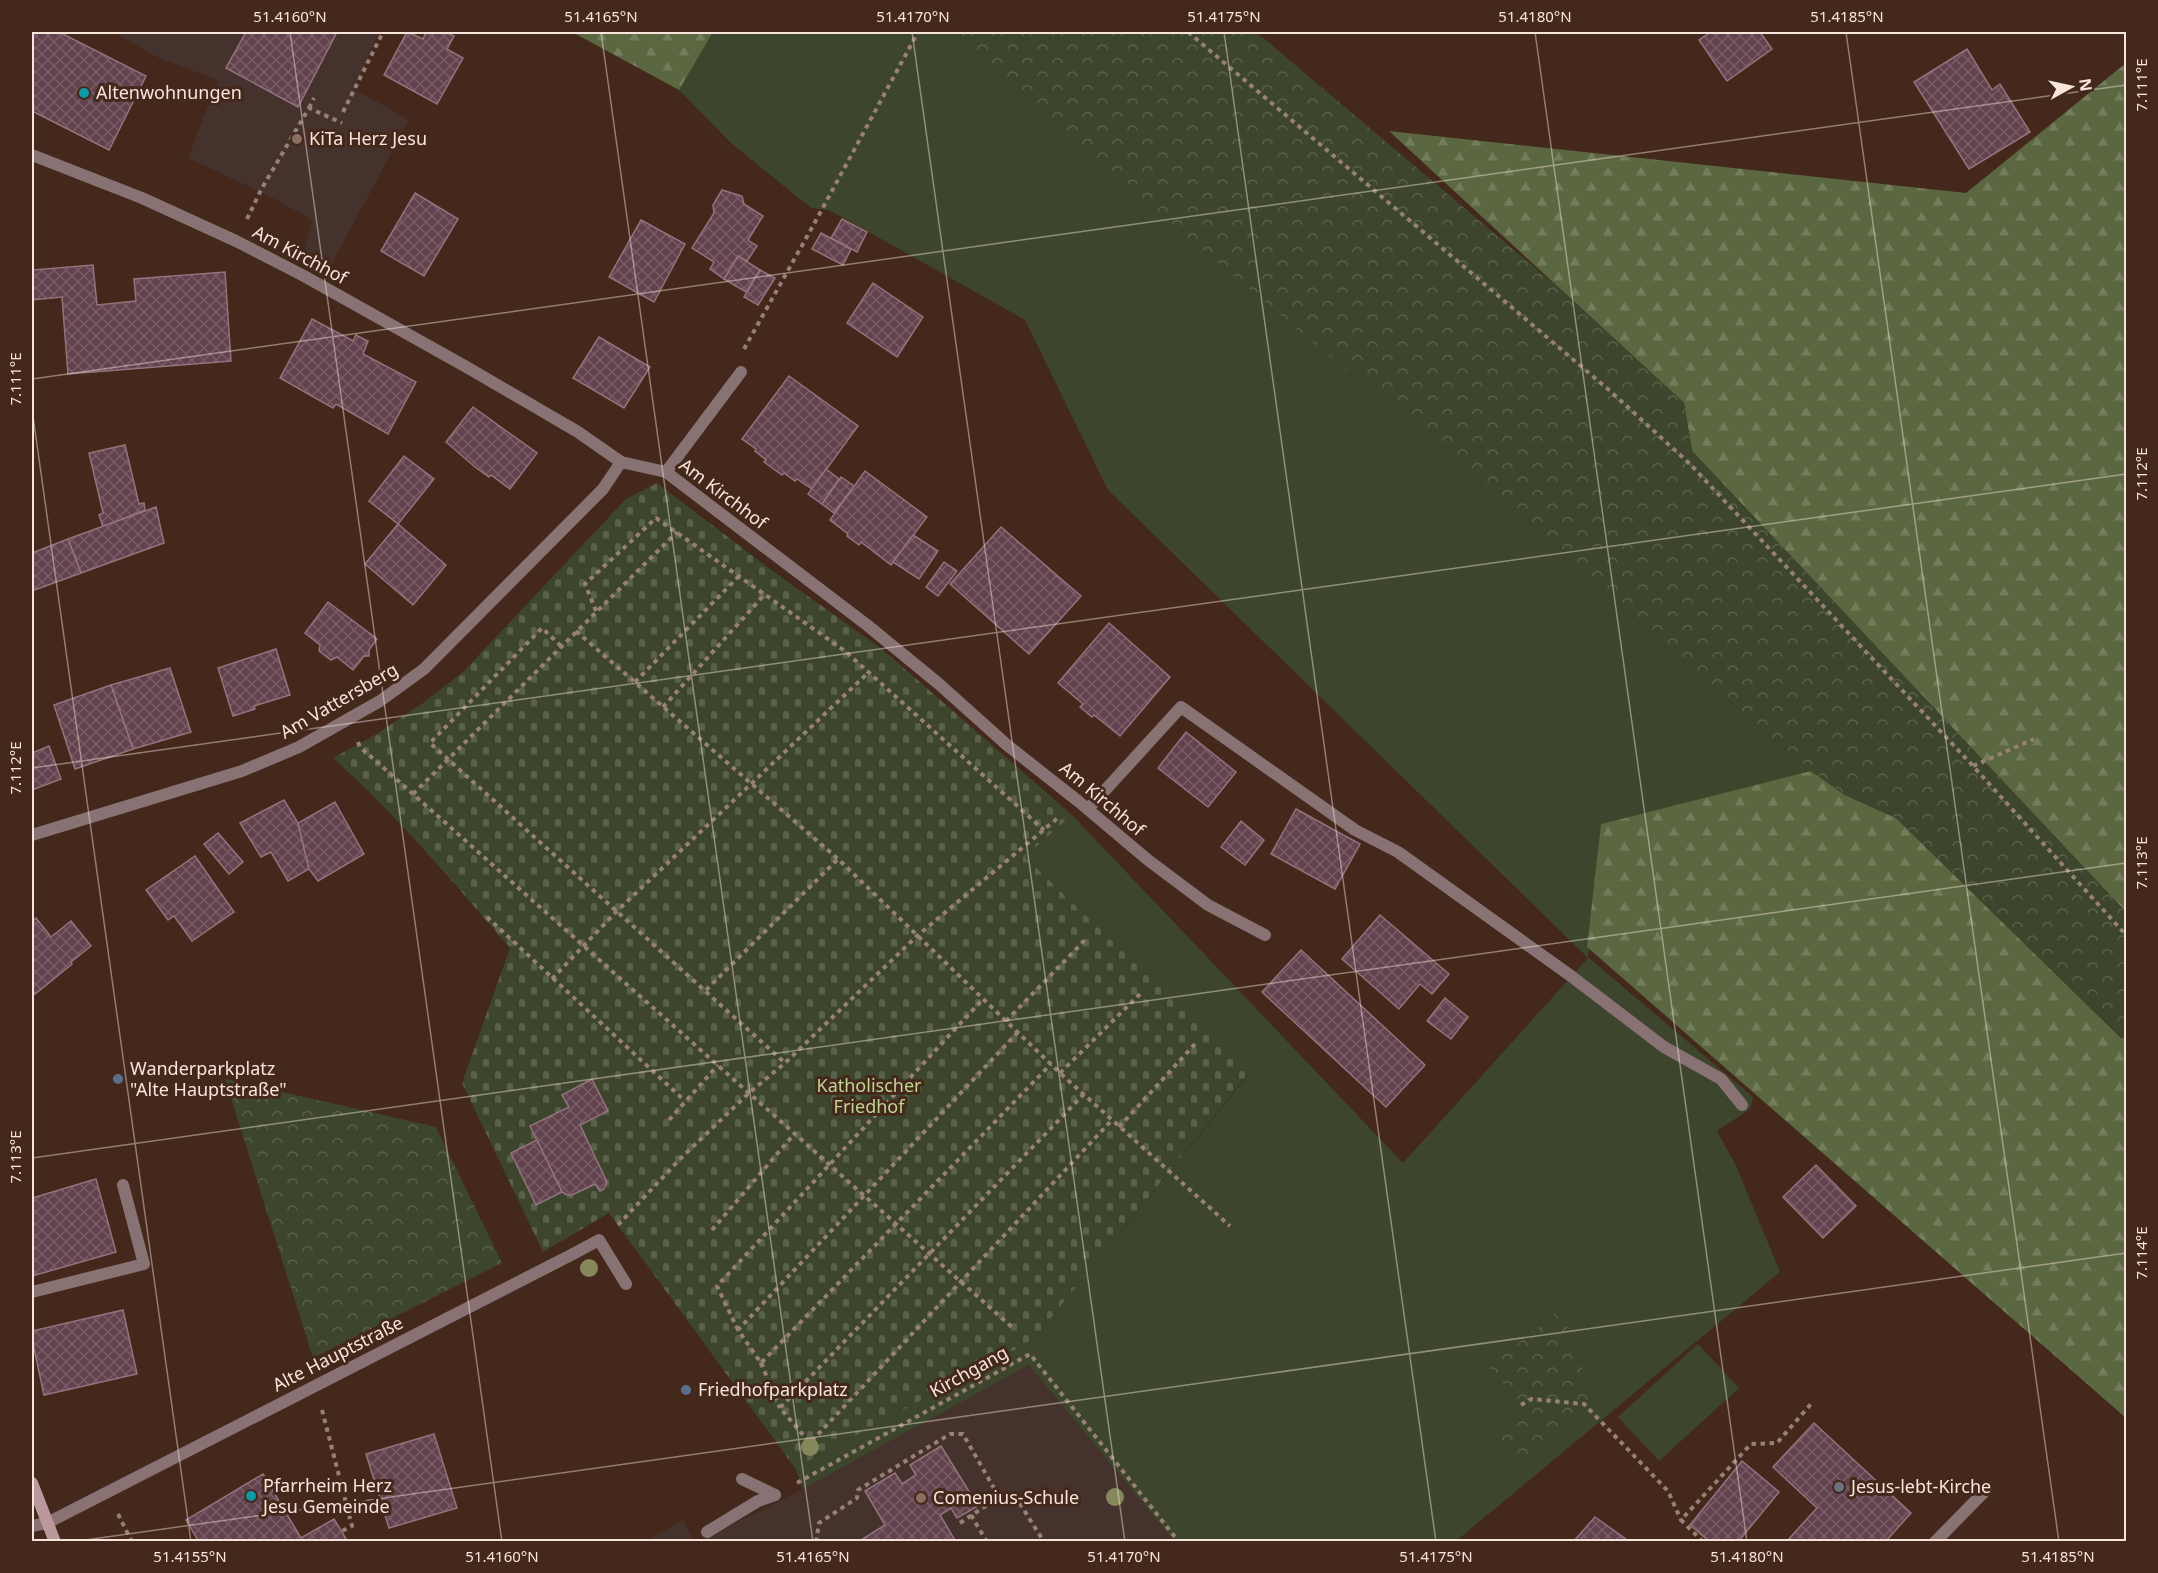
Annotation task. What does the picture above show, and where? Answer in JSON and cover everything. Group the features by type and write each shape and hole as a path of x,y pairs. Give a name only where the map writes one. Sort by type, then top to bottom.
{"main road":[{"path":"32,1483 55,1542"}],"street":[{"name":"Am Kirchhof","path":"32,154 142,198 236,241 304,276 470,369 578,432 621,462 666,472 867,625 939,684 1007,745 1148,860 1208,906 1265,934"},
{"path":"666,472 741,372"},
{"name":"Am Vattersberg","path":"32,835 242,771 299,747 396,690 424,669 603,489 621,462"},
{"path":"1088,809 1181,707 1355,830 1398,852 1571,976 1664,1047 1721,1079 1743,1104"},
{"path":"32,1292 144,1264 123,1185"},
{"path":"599,1240 626,1284"},
{"name":"Alte Hauptstraße","path":"32,1526 47,1523 599,1240"},
{"path":"742,1479 775,1495"},
{"path":"1935,1542 1985,1491"},
{"path":"707,1532 758,1501 775,1495"}],"path":[{"path":"343,112 383,32"},
{"path":"748,340 918,32"},
{"path":"1188,32 1582,367 1690,464 2127,935"},
{"path":"236,241 262,188 314,98"},
{"path":"309,108 342,123"},
{"path":"596,611 585,584 656,518 845,651 1044,830"},
{"path":"413,794 677,532"},
{"path":"635,682 739,576"},
{"path":"662,707 765,594"},
{"path":"561,646 542,628 430,743 785,1063"},
{"path":"576,631 838,860 1060,1073 1230,1226"},
{"path":"552,979 617,911 869,672"},
{"path":"348,720 360,747 1014,1329"},
{"path":"1972,766 2034,739"},
{"path":"599,1240 620,1224 681,1158 785,1063 917,936 1078,801"},
{"path":"706,990 838,860"},
{"path":"487,917 685,1101"},
{"path":"1006,1021 1085,940"},
{"path":"1060,1073 1140,994"},
{"path":"983,999 717,1286 738,1330 761,1363 780,1408 810,1443 1112,1120"},
{"path":"738,1330 1017,1032"},
{"path":"1119,1127 1195,1044"},
{"path":"761,1363 1051,1064"},
{"path":"669,1120 718,1065"},
{"path":"780,1408 1084,1094"},
{"path":"712,1230 795,1133"},
{"name":"Kirchgang","path":"775,1495 1030,1354 1179,1542"},
{"path":"316,1386 352,1526 342,1532"},
{"path":"1521,1405 1531,1399 1584,1404 1668,1491 1681,1520 1703,1542"},
{"path":"1681,1520 1751,1444 1777,1443 1811,1404"},
{"path":"816,1542 819,1523 857,1498 858,1490 950,1434 963,1434 999,1497 1019,1502 1044,1542"},
{"path":"960,1523 999,1497"},
{"path":"971,1515 987,1542"}],"shaded area":[{"name":"KiTa Herz Jesu","path":"113,32 379,32 354,89 409,120 330,267 306,252 305,246 312,222 309,218 265,194 188,158 218,80 161,59"},
{"path":"1029,1365 1174,1541 698,1542 803,1489"},
{"path":"683,1520 694,1541 646,1541"}],"green space":[{"path":"572,32 713,32 679,90"},
{"path":"713,32 953,32 1811,771 1601,824 1588,957 1753,1097 1750,1109 1717,1131 1737,1168 1780,1272 1456,1541 1174,1541 1029,1365 803,1489 795,1468 1033,1340 1249,1074 1025,857 1072,815 1403,1163 1588,958 1108,490 1025,320 844,218 828,210 811,208 731,143 679,90"},
{"path":"942,32 1256,32 1565,293 1684,403 1692,451 2126,912 2126,1037 2121,1038 1896,818 1845,795 1811,771 1314,343"},
{"path":"2126,63 2126,912 1692,451 1684,403 1389,131 1966,193"},
{"name":"Katholischer Friedhof","path":"657,483 770,569 882,649 1072,815 1025,857 1249,1073 1033,1340 795,1468 609,1213 543,1252 462,1083 510,948 403,826 333,758 375,735 423,703 463,672 626,499"},
{"path":"1811,771 1845,795 1896,818 2121,1038 2126,1037 2126,1418 1587,947 1601,824"},
{"path":"225,1079 436,1127 502,1263 313,1358"},
{"path":"1562,1308 1596,1405 1526,1467 1490,1432 1521,1405 1489,1367"},
{"path":"1698,1344 1739,1388 1659,1461 1618,1417"}],"building":[{"name":"Altenwohnungen","path":"32,32 59,32 146,76 109,150 32,111"},
{"path":"246,32 337,32 298,107 226,68"},
{"path":"407,32 423,39 426,32 446,32 454,36 447,49 463,58 437,104 384,75"},
{"path":"1711,32 1760,32 1772,49 1727,81 1699,40"},
{"path":"1967,49 1992,90 2000,84 2030,132 1969,169 1914,82"},
{"path":"722,190 742,196 744,204 763,216 748,240 757,246 747,261 738,256 724,279 710,269 714,262 692,248 714,213 713,205"},
{"path":"415,193 458,219 424,276 381,251"},
{"path":"842,219 867,232 857,252 831,238"},
{"path":"641,220 685,244 654,302 609,277"},
{"path":"821,233 851,249 843,265 812,249"},
{"path":"32,249 33,270 93,265 97,305 136,301 134,279 225,272 231,361 68,374 62,297 32,300"},
{"path":"738,256 760,270 746,292 724,279"},
{"path":"760,270 775,278 758,305 744,297"},
{"path":"873,283 923,317 897,357 847,323"},
{"path":"312,319 353,341 356,335 368,341 363,354 416,382 388,434 336,404 333,408 280,378"},
{"path":"599,337 650,367 624,408 573,378"},
{"path":"789,376 858,426 812,489 797,479 795,481 784,473 782,475 764,462 766,460 755,451 756,449 742,439"},
{"path":"473,407 537,453 510,489 475,467 446,442"},
{"path":"125,445 139,504 144,503 145,510 103,527 99,515 103,513 89,453"},
{"path":"404,456 434,479 398,524 369,501"},
{"path":"826,469 839,479 822,504 808,494"},
{"path":"865,471 927,517 891,565 861,542 859,545 830,520"},
{"path":"841,477 854,486 834,513 822,504"},
{"path":"156,507 164,543 81,573 68,539"},
{"path":"398,524 446,565 413,605 365,564"},
{"path":"1001,527 1081,596 1029,654 950,584"},
{"path":"913,535 938,551 919,579 893,562"},
{"path":"68,539 81,573 32,591 32,553"},
{"path":"944,562 957,571 938,596 926,587"},
{"path":"328,602 377,639 369,650 369,656 364,656 353,670 337,657 331,660 319,651 320,645 305,633"},
{"path":"1109,623 1170,677 1120,736 1080,707 1083,704 1058,683"},
{"path":"276,649 290,695 254,706 255,709 233,716 218,668"},
{"path":"170,668 191,732 133,749 111,685"},
{"path":"111,685 133,749 75,769 54,705"},
{"path":"1186,732 1236,772 1208,807 1158,768"},
{"path":"49,746 61,779 32,790 32,753"},
{"path":"284,800 298,823 309,869 288,881 271,852 261,857 240,823"},
{"path":"335,802 364,854 318,881 309,869 298,823"},
{"path":"1296,809 1360,844 1335,889 1271,854"},
{"path":"1241,821 1264,840 1245,865 1221,847"},
{"path":"218,833 243,862 229,874 204,844"},
{"path":"195,856 234,912 192,941 174,916 168,920 146,890"},
{"path":"1380,915 1449,974 1432,994 1420,984 1399,1009 1342,959"},
{"path":"36,918 51,937 71,921 91,946 35,994 32,989 32,922"},
{"path":"1301,950 1425,1065 1386,1107 1262,992"},
{"path":"1445,998 1468,1017 1451,1039 1427,1021"},
{"path":"592,1079 608,1111 580,1125 607,1182 604,1189 600,1191 595,1184 572,1195 567,1195 562,1192 530,1126 569,1107 562,1095"},
{"path":"537,1140 562,1192 536,1205 511,1153"},
{"path":"1816,1165 1856,1206 1823,1238 1783,1197"},
{"path":"96,1179 116,1252 32,1276 32,1198"},
{"path":"123,1310 137,1374 44,1395 32,1331"},
{"name":"Jesus-lebt-Kirche","path":"1814,1423 1911,1513 1885,1542 1786,1542 1817,1508 1773,1467"},
{"path":"434,1434 457,1508 389,1528 366,1454"},
{"name":"Comenius-Schule","path":"941,1446 978,1506 957,1518 951,1508 940,1515 956,1542 858,1542 885,1525 865,1491 895,1473 902,1484 916,1475 910,1465"},
{"path":"1742,1461 1779,1492 1738,1542 1710,1542 1690,1525"},
{"name":"Pfarrheim Herz Jesu Gemeinde","path":"263,1474 301,1538 334,1519 348,1542 199,1542 186,1520"},
{"path":"1595,1517 1630,1542 1573,1542"}],"place":[{"name":"Altenwohnungen","path":"84,93"},
{"name":"KiTa Herz Jesu","path":"297,139"},
{"name":"Wanderparkplatz \"Alte Hauptstraße\"","path":"118,1079"},
{"name":"Friedhofparkplatz","path":"686,1390"},
{"name":"Jesus-lebt-Kirche","path":"1839,1487"},
{"name":"Pfarrheim Herz Jesu Gemeinde","path":"251,1496"},
{"name":"Comenius-Schule","path":"921,1498"}]}
